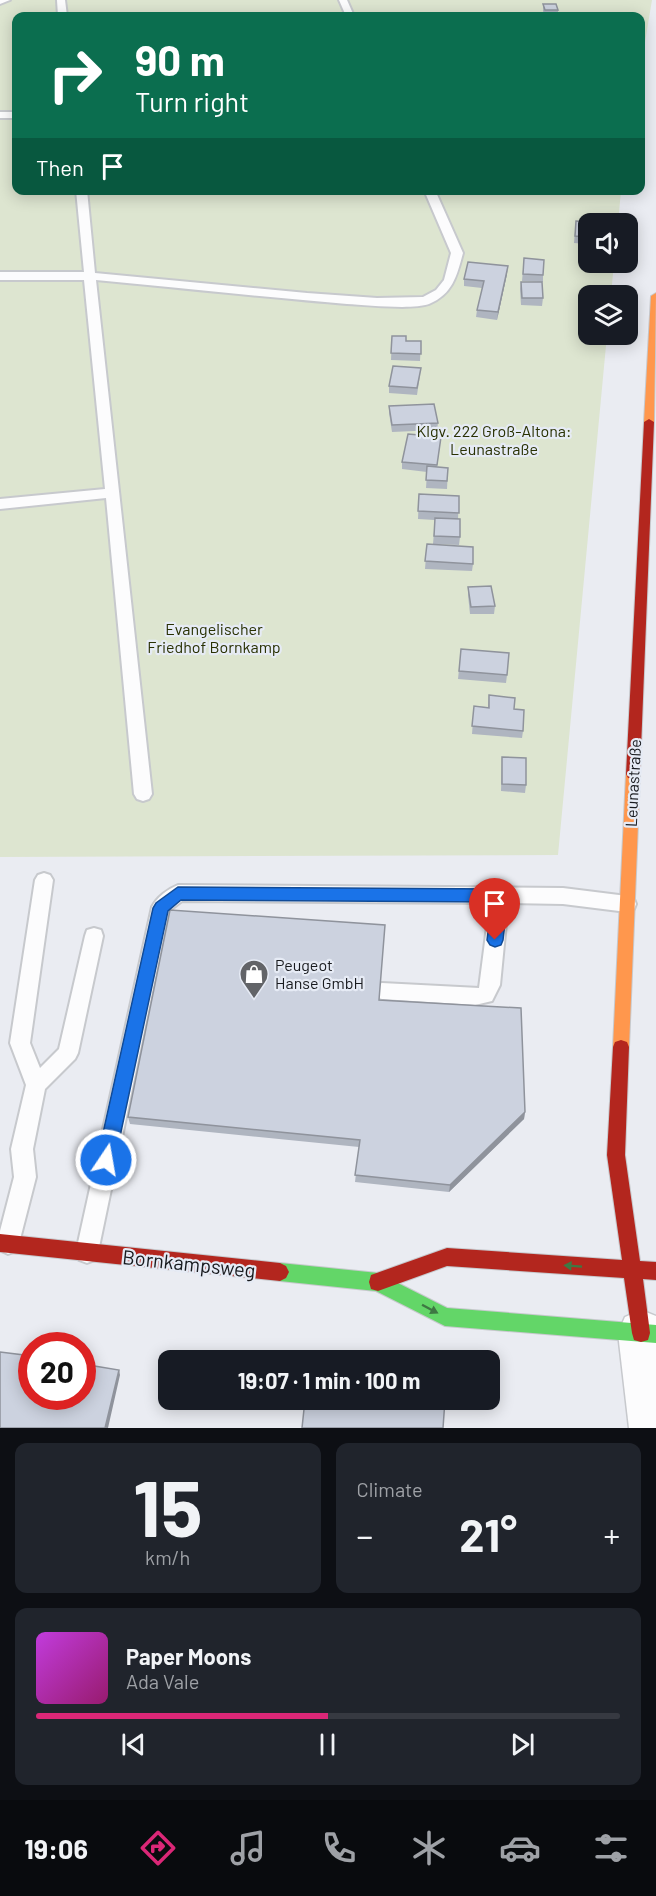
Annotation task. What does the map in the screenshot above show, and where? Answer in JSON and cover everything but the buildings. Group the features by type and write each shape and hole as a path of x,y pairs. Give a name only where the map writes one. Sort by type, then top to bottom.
{"street":[{"name":"Leunastraße","path":"648,1333 632,1270 616,1155 656,296"},
{"name":"Bornkampsweg","path":"4,1244 378,1281 445,1317 648,1333"},
{"name":"Bornkampsweg","path":"378,1281 447,1257 656,1271"},
{"path":"648,1333 653,1428"}],"lane":[{"path":"0,1 6,0"},
{"path":"82,195 143,794"},
{"path":"0,276 90,276 317,298 377,302 425,301 440,293 450,280 457,253 431,195"},
{"path":"0,504 112,493"},
{"path":"36,1085 20,1043 44,880"},
{"path":"87,1253 161,908 178,893 563,896 627,904"},
{"path":"382,991 476,997 485,995 490,985 500,896"},
{"path":"4,1244 25,1177 22,1149 36,1085 68,1053 94,936"}],"green space":[{"name":"Evangelischer Friedhof Bornkamp","path":"0,0 652,0 645,42 645,12 12,12 12,195 621,195 619,213 578,213 578,273 613,273 612,285 578,285 578,345 606,345 558,855 0,857"}],"traffic: fast":[{"path":"280,1272 378,1282 445,1317 656,1334"}],"traffic: slow":[{"path":"649,422 656,296"},
{"path":"621,1047 633,774"}],"traffic: jam":[{"path":"633,774 649,422"},
{"path":"621,1047 616,1155 641,1333"},
{"path":"0,1243 280,1272"},
{"path":"378,1282 447,1257 656,1271"}],"place":[{"name":"Peugeot Hanse GmbH","path":"254,1000"}],"route":[{"path":"106,1160 161,908 178,893 500,896 495,940"}],"park label":[{"name":"Klgv. 222 Groß-Altona: Leunastraße","path":"494,440"}]}
